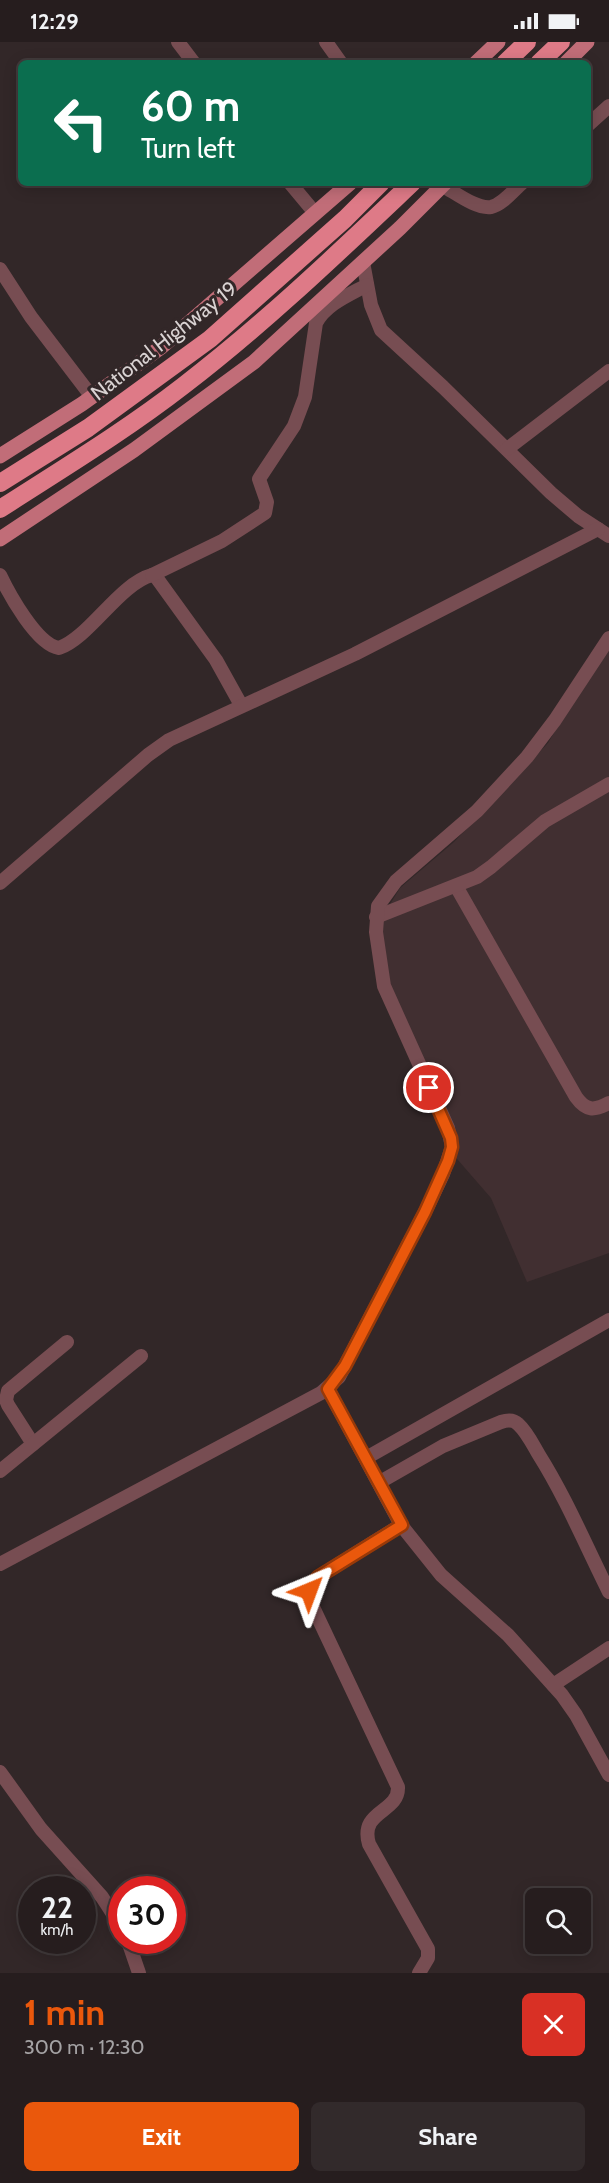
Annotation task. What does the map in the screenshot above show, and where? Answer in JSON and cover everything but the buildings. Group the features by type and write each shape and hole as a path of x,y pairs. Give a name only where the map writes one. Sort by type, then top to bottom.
{"highway":[{"path":"508,60 527,42"},
{"path":"542,60 561,42"},
{"name":"National Highway 19","path":"0,483 88,428 210,339 345,219 378,186"},
{"path":"0,509 124,429 182,387 294,294 409,186"}],"main road":[{"path":"479,60 498,42"},
{"path":"569,60 587,42"},
{"path":"0,456 92,397 160,348 346,186"},
{"path":"0,539 134,450 234,378 363,262 442,186"}],"street":[{"path":"178,42 192,60"},
{"path":"326,42 338,60"},
{"path":"591,122 609,106"},
{"path":"292,186 315,213"},
{"path":"447,186 477,205 491,207 518,186"},
{"path":"363,262 371,305 381,330 563,504 605,532"},
{"path":"0,269 31,317 92,397"},
{"path":"0,575 24,615 47,643 59,648 71,641 121,595 145,578 222,541 265,513 267,502 259,479 294,426 305,397 316,323 327,308 367,285"},
{"path":"507,449 609,371"},
{"path":"0,883 147,755 179,735 355,654 605,532"},
{"path":"152,575 159,580 216,660 241,705"},
{"path":"0,1564 328,1389 345,1366 425,1212 452,1147 448,1128 384,986 379,961 376,917 384,897 396,881 477,811 527,757 555,720 609,638"},
{"path":"376,917 477,877 545,821 609,784"},
{"path":"456,886 576,1097 583,1106 596,1109 609,1103"},
{"path":"366,1458 609,1320"},
{"path":"33,1444 8,1405 8,1391 67,1342"},
{"path":"0,1472 141,1356"},
{"path":"328,1389 402,1525 441,1575 508,1635 553,1685 576,1715 609,1775"},
{"path":"380,1482 454,1440 507,1420 514,1421 530,1440 549,1470 609,1592"},
{"path":"402,1525 318,1577 311,1584 309,1591 312,1605 398,1787 395,1799 370,1821 367,1837 428,1949 428,1958 419,1973"},
{"path":"553,1685 609,1648"},
{"path":"0,1772 41,1829 108,1906"},
{"path":"132,1954 139,1973"}],"shaded area":[{"path":"609,639 609,1253 527,1282 491,1198 451,1152 376,977 381,919 400,888 454,842 548,743"}],"route":[{"path":"309,1591 311,1584 318,1577 402,1525 328,1389 345,1366 425,1212 448,1161 452,1147 451,1138 429,1088"}]}
